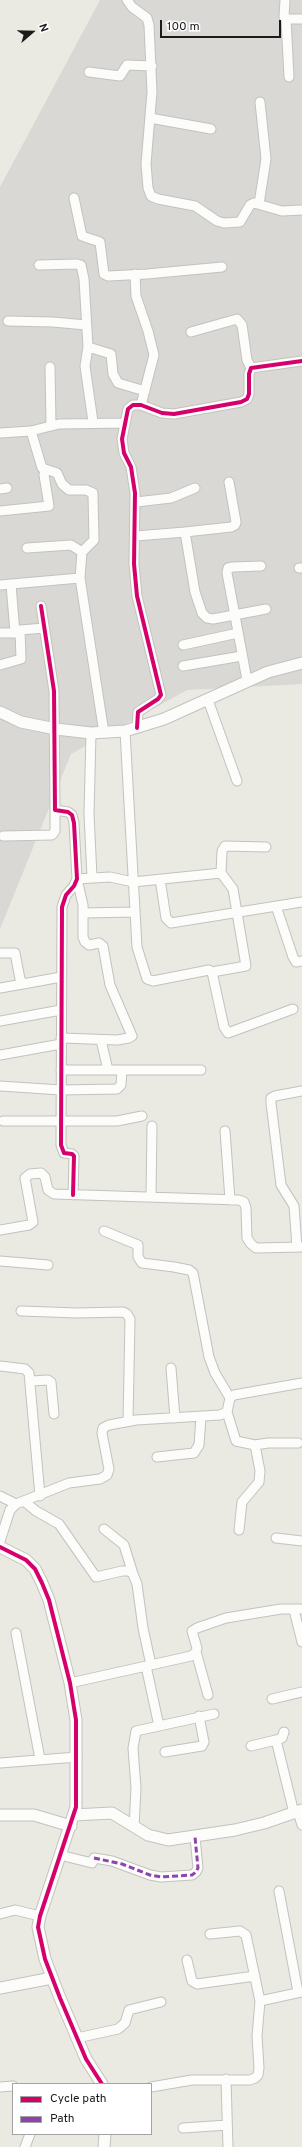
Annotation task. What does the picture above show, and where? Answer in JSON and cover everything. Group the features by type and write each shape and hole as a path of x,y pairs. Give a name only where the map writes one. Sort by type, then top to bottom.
{"street":[{"path":"126,0 146,18 152,66 146,164 148,188 152,196 158,200 195,206 217,221 224,223 240,222 250,205 259,204 282,211 302,210"},
{"path":"285,0 284,17 286,19 289,77"},
{"path":"286,19 302,19"},
{"path":"89,72 120,76 127,65 152,66"},
{"path":"259,204 266,159 260,102"},
{"path":"150,118 210,129"},
{"path":"74,198 82,236 100,242 104,274 108,276 222,267"},
{"path":"39,265 81,265 84,279 88,348 85,366 93,422"},
{"path":"135,274 136,296 148,330 154,355 141,405"},
{"path":"137,728 138,712 158,699 161,694 137,596 134,564 136,502 131,468 123,448 124,424 130,406 141,405 167,414 241,402 247,399 249,394 249,374 251,368 247,360 242,325 237,319 191,332"},
{"path":"8,321 86,324"},
{"path":"88,348 111,354 113,374 118,383 145,391"},
{"path":"251,368 302,361"},
{"path":"50,367 51,426"},
{"path":"0,433 31,431 51,426 93,422 124,424"},
{"path":"31,431 42,468 57,474 62,484 69,490 86,490 93,493 94,540 82,552 80,578 104,733"},
{"path":"0,511 49,506 44,475 45,470"},
{"path":"136,536 231,527 235,525 236,522 229,482"},
{"path":"136,502 171,498 195,488"},
{"path":"185,532 192,580 202,613 207,618 213,619 266,609"},
{"path":"27,548 71,545 82,552"},
{"path":"247,680 227,573 228,568 261,566"},
{"path":"0,585 80,578"},
{"path":"0,665 21,659 11,584"},
{"path":"3,836 52,835 55,831 56,729 54,691 41,606"},
{"path":"0,633 17,633 22,630 44,628"},
{"path":"183,645 238,633"},
{"path":"183,666 242,656"},
{"path":"0,712 21,722 56,729 91,733 125,731 164,719 208,700 247,680 268,672 302,663"},
{"path":"208,700 237,781"},
{"path":"125,731 134,912 138,953 147,979 153,981 183,974 212,972 246,966 232,887 226,882 221,873 222,851 225,846 266,847"},
{"path":"91,733 89,814 92,877"},
{"path":"0,1055 61,1041 129,1038 131,1034 110,985 103,946 99,944 89,945 85,942 83,937 84,913 77,879 74,823 72,815 68,812 55,810"},
{"path":"77,879 92,877 117,878 133,882 221,873"},
{"path":"73,1195 74,1156 64,1152 62,1149 61,977 62,907 64,900 77,879"},
{"path":"160,880 168,921 172,923 302,902"},
{"path":"276,906 293,957 296,962 302,961"},
{"path":"84,913 134,912"},
{"path":"0,953 15,953 22,984"},
{"path":"212,972 224,1027 228,1033 293,1009"},
{"path":"0,988 61,977"},
{"path":"0,1020 61,1010"},
{"path":"101,1040 108,1070"},
{"path":"61,1070 201,1070"},
{"path":"0,1086 61,1090 117,1089 122,1085 122,1070"},
{"path":"0,1230 29,1225 33,1222 25,1178 26,1175 41,1173 45,1177 50,1193 230,1200 244,1202 247,1238 251,1244 256,1248 300,1247 294,1206 283,1192 281,1185 271,1098 302,1091"},
{"path":"3,1121 61,1122 117,1120 142,1116"},
{"path":"151,1197 152,1126"},
{"path":"225,1131 230,1200"},
{"path":"104,1231 138,1246 138,1261 142,1263 174,1267 189,1270 193,1273 209,1357 215,1373 230,1398 227,1412 236,1441 255,1445 268,1443 298,1443"},
{"path":"0,1261 48,1265"},
{"path":"21,1311 77,1313 123,1312 127,1314 130,1319 128,1421"},
{"path":"0,1366 25,1369 30,1373 32,1381 40,1496"},
{"path":"171,1368 175,1418"},
{"path":"32,1381 51,1382 54,1414"},
{"path":"230,1398 241,1394 302,1383"},
{"path":"0,1541 10,1510 20,1503 69,1483 100,1479 107,1475 109,1469 103,1428 109,1425 128,1421 201,1417 227,1412"},
{"path":"157,1457 194,1453 199,1445 201,1417"},
{"path":"239,1530 242,1502 259,1482 260,1476 255,1445"},
{"path":"0,1496 20,1503 59,1524 96,1577 122,1571 129,1571 133,1574"},
{"path":"104,1530 124,1545 136,1584 159,1726"},
{"path":"276,1538 302,1541"},
{"path":"0,1547 26,1560 35,1569 42,1583 50,1607 70,1683 76,1720 78,1756 73,1820 40,1916 39,1940 52,1978 86,2059 101,2083"},
{"path":"208,1695 196,1652 192,1631 197,1628 226,1618 282,1609 298,1610 302,1642"},
{"path":"16,1633 40,1759"},
{"path":"70,1683 191,1656 196,1652"},
{"path":"272,1699 302,1692"},
{"path":"134,1827 136,1788 133,1752 134,1734 140,1729 214,1714"},
{"path":"165,1752 202,1746 204,1742 199,1716"},
{"path":"251,1746 282,1738 284,1732"},
{"path":"276,1740 302,1825"},
{"path":"0,1763 78,1756"},
{"path":"0,1815 34,1815 73,1820 107,1812 116,1814 148,1835 168,1840 195,1837 264,1823 298,1812"},
{"path":"60,1855 92,1863 94,1858 112,1861 150,1875 161,1877 192,1875 198,1868 195,1837"},
{"path":"260,2001 300,1992 279,1891"},
{"path":"0,1914 15,1910 40,1916"},
{"path":"152,2087 192,2080 250,2080 258,2075 257,2024 260,2001 243,1932 210,1934"},
{"path":"187,1960 192,1981 197,1984 254,1976"},
{"path":"0,1988 52,1978"},
{"path":"77,2038 118,2029 125,2022 129,2010 161,2002"},
{"path":"226,2079 228,2147"},
{"path":"0,2087 12,2086"},
{"path":"183,2128 227,2124"},
{"path":"25,2147 30,2135"},
{"path":"104,2147 105,2135"}],"shaded area":[{"path":"100,0 302,0 302,684 187,690 71,754 0,929 0,187"}],"marked path":[{"path":"94,1858 122,1864 150,1875 161,1877 192,1875 198,1868 195,1837"}],"cycle path":[{"path":"137,728 138,712 158,699 161,695 137,596 134,564 135,493 131,467 124,453 122,439 128,409 133,405 141,405 162,413 174,414 241,402 247,399 249,394 249,374 251,368 302,361"},
{"path":"41,606 54,691 55,810 68,812 72,815 74,823 77,879 74,886 66,895 62,907 61,1145 64,1153 72,1154 74,1156 73,1195"},
{"path":"0,1547 26,1560 35,1569 49,1600 70,1683 76,1720 76,1807 40,1916 38,1927 45,1959 60,1998 86,2059 101,2083"}]}
